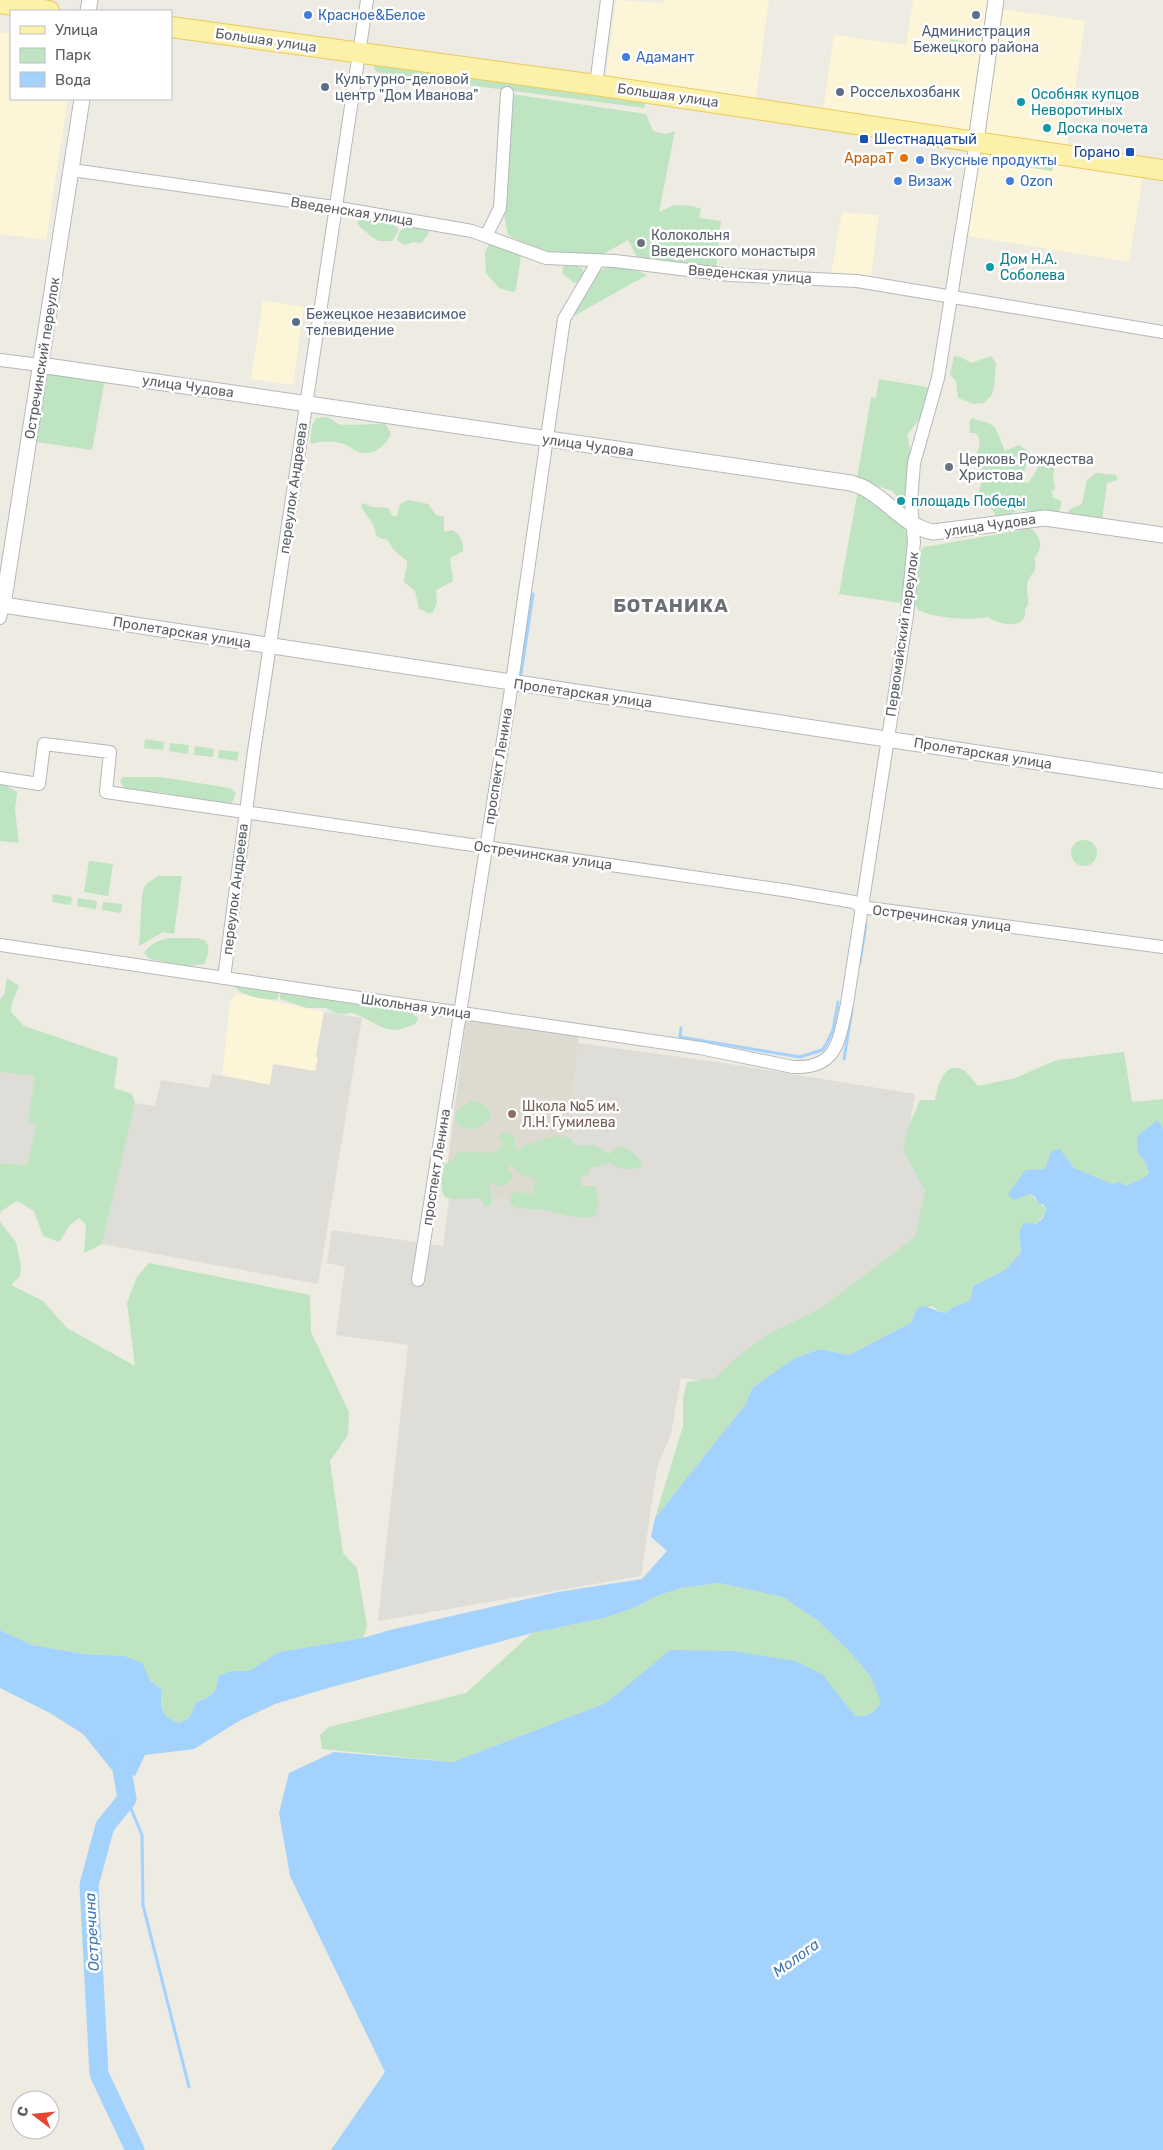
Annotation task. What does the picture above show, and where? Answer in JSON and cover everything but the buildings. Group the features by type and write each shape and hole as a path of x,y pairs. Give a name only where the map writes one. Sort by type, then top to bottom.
{"main road":[{"path":"0,3 43,10"},
{"name":"Большая улица","path":"172,27 596,85 1163,170"}],"street":[{"name":"переулок Андреева","path":"224,978 245,812 367,0"},
{"path":"596,85 607,0"},
{"name":"Первомайский переулок","path":"828,1058 838,1042 847,1004 907,615 914,542 911,502 914,463 938,378 976,141 996,0"},
{"path":"486,236 500,208 507,93"},
{"name":"Остречинский переулок","path":"1,611 82,100"},
{"name":"Введенская улица","path":"72,170 335,208 472,231 546,258 598,261 730,275 857,281 1163,332"},
{"name":"проспект Ленина","path":"418,1280 461,1013 564,319 598,261"},
{"name":"улица Чудова","path":"0,360 851,483 868,490 913,525 928,531 944,532 1044,518 1163,535"},
{"name":"Пролетарская улица","path":"1,611 270,645 1163,781"},
{"name":"Остречинская улица","path":"0,778 39,784 44,744 110,752 106,792 783,890 854,902 861,907 1163,947"},
{"name":"Школьная улица","path":"0,945 700,1048 793,1067 808,1067 819,1064 828,1058"}],"shaded area":[{"path":"616,0 663,3 664,0 769,0 756,100 606,76"},
{"path":"913,0 987,0 970,132 823,110 834,35 906,45"},
{"path":"1002,9 1085,21 1067,147 985,134"},
{"path":"0,32 10,34 10,100 68,100 46,240 0,234"},
{"path":"980,152 1143,176 1129,262 967,236"},
{"path":"842,212 879,215 871,278 831,274"},
{"path":"263,300 304,307 293,385 251,379"},
{"path":"236,993 324,1012 315,1071 274,1064 270,1085 222,1075 230,1003"},
{"path":"324,1012 362,1018 318,1284 102,1244 135,1103 155,1106 161,1080 209,1088 212,1074 270,1085 273,1064 315,1071"},
{"name":"Школа №5 им. Л.Н. Гумилева","path":"466,1020 579,1036 559,1205 444,1192"},
{"path":"578,1043 717,1062 915,1094 907,1143 929,1196 919,1241 716,1382 681,1378 671,1434 657,1468 641,1576 378,1621 408,1345 336,1335 345,1267 327,1263 332,1230 443,1246 450,1192 559,1205"},
{"path":"0,1072 36,1076 28,1122 37,1125 28,1165 0,1163"}],"green space":[{"path":"950,39 977,43 975,55 948,51"},
{"path":"374,66 638,102 644,103 645,108 382,74 376,71"},
{"path":"511,94 646,114 653,131 666,134 675,131 659,212 674,205 693,206 701,209 699,218 721,221 716,269 638,259 628,240 598,257 563,257 536,250 508,235 503,209"},
{"path":"991,155 1051,163 1053,167 1052,171 992,162 989,158"},
{"path":"365,218 388,221 399,230 392,241 379,241 357,224 359,220"},
{"path":"406,224 429,229 428,235 421,243 413,242 405,245 397,240 399,233"},
{"path":"489,243 521,256 516,290 513,292 499,288 486,273 485,253"},
{"path":"571,263 583,269 583,276 579,282 574,283 562,273 563,267"},
{"path":"609,266 633,269 647,275 572,317 597,273"},
{"path":"954,356 961,357 971,363 991,356 996,363 994,388 991,396 984,403 974,404 958,398 956,381 950,374"},
{"path":"56,372 105,379 92,450 36,442 45,383 48,374"},
{"path":"879,379 932,388 922,416 907,435 912,456 906,498 904,500 892,491 857,479 871,397 876,398"},
{"path":"324,417 341,425 385,423 391,434 386,443 373,452 368,453 358,452 345,444 337,442 312,444 310,441 312,426 316,418"},
{"path":"972,418 995,427 1005,451 1019,445 1029,452 1024,473 1018,475 1021,482 1028,483 1037,470 1040,456 1042,455 1055,461 1053,479 1055,487 1054,491 1052,490 1051,492 1052,497 1061,501 1057,513 1044,510 1035,513 1019,509 1009,515 1006,513 1005,517 996,520 994,512 980,495 981,476 973,463 980,441 976,433 970,433 969,422"},
{"path":"1096,473 1115,475 1117,477 1117,480 1107,483 1102,521 1067,514 1070,509 1082,504 1087,480"},
{"path":"858,490 903,522 908,542 908,552 901,603 839,594"},
{"path":"408,500 428,504 436,515 444,517 444,532 452,530 458,534 462,541 463,551 450,558 453,581 436,590 437,603 433,612 428,613 419,609 415,591 404,582 407,561 394,550 387,539 382,539 376,535 371,521 361,505 363,503 372,507 388,508 393,516 397,516 400,504"},
{"path":"1028,527 1036,533 1040,545 1034,558 1035,570 1027,584 1028,605 1022,621 1006,624 988,617 972,619 953,618 918,610 914,601 919,553 924,547 1017,531"},
{"path":"145,739 164,742 163,750 144,748"},
{"path":"170,743 189,745 188,754 169,751"},
{"path":"195,746 214,749 213,757 194,755"},
{"path":"219,750 239,752 237,761 218,758"},
{"path":"124,777 160,777 230,788 236,793 233,801 227,805 159,792 141,794 135,789 128,790 123,787 120,780"},
{"path":"0,782 17,792 15,810 19,843 0,841"},
{"path":"1084,840 1093,844 1097,853 1093,862 1084,866 1075,862 1071,853 1075,844"},
{"path":"89,861 113,864 108,896 84,892"},
{"path":"158,876 182,876 174,934 163,932 139,946 143,890 148,883"},
{"path":"53,894 72,897 71,905 52,902"},
{"path":"78,898 97,901 96,909 77,906"},
{"path":"103,902 122,904 121,913 102,910"},
{"path":"168,938 196,938 205,940 208,955 204,964 188,966 150,959 144,953 154,943"},
{"path":"7,978 19,986 12,1003 11,1012 24,1026 118,1058 114,1088 132,1094 135,1103 102,1244 84,1253 86,1225 79,1218 70,1225 59,1242 43,1236 34,1211 17,1201 1,1211 0,1215 0,1163 27,1165 37,1125 28,1122 35,1076 0,1072 0,1000 4,995"},
{"path":"236,986 277,992 279,995 277,999 260,998 243,993"},
{"path":"286,992 315,996 323,1000 331,998 407,1009 418,1018 416,1023 406,1028 389,1029 352,1013 339,1014 326,1008 307,1008 280,999 280,994"},
{"path":"1124,1052 1132,1102 1163,1099 1163,1129 1158,1120 1138,1153 1146,1163 1149,1173 1143,1178 1125,1186 1112,1184 1074,1168 1060,1149 1045,1170 1014,1200 1030,1194 1046,1209 1039,1221 1019,1232 1021,1252 1005,1270 973,1286 970,1301 951,1308 946,1313 940,1312 932,1306 915,1312 912,1322 849,1355 820,1349 795,1358 753,1387 745,1405 655,1518 683,1426 683,1398 687,1382 715,1378 738,1356 774,1331 820,1309 915,1237 925,1191 903,1149 909,1126 920,1100 935,1100 940,1081 947,1071 952,1068 958,1068 965,1071 978,1086 1015,1078 1057,1060"},
{"path":"471,1101 484,1105 492,1116 487,1122 473,1130 459,1126 456,1122 456,1111"},
{"path":"505,1132 515,1137 515,1149 520,1150 522,1147 546,1138 559,1136 571,1139 575,1146 595,1145 609,1154 616,1148 622,1147 632,1153 642,1163 641,1167 630,1169 617,1167 610,1163 590,1168 589,1175 582,1176 580,1179 582,1186 596,1186 599,1204 596,1210 597,1213 591,1218 568,1216 546,1210 517,1208 510,1205 511,1195 516,1192 532,1194 536,1183 533,1177 521,1176 511,1164 508,1169 514,1176 507,1184 500,1187 493,1182 488,1186 491,1190 491,1204 489,1206 485,1206 478,1198 455,1199 445,1197 440,1173 445,1164 455,1159 458,1151 485,1153 501,1149 503,1144 498,1139"},
{"path":"0,1222 16,1242 21,1266 20,1276 11,1285 43,1301 67,1328 135,1366 127,1303 137,1277 149,1263 310,1295 311,1332 349,1412 348,1435 330,1461 343,1553 357,1568 367,1626 363,1638 279,1652 249,1671 231,1671 212,1696 197,1701 189,1718 179,1723 165,1715 161,1702 162,1690 124,1656 84,1654 32,1645 0,1630"},
{"path":"719,1583 783,1597 817,1620 850,1652 870,1676 882,1702 870,1714 854,1716 822,1675 671,1650 606,1703 453,1762 322,1749 320,1735 329,1727 466,1693 532,1633 604,1618 681,1588"}],"water":[{"name":"Молога","path":"1158,1120 1163,1129 1163,2150 331,2150 385,2072 290,1876 279,1813 289,1773 334,1752 453,1762 606,1703 670,1650 733,1651 795,1661 822,1674 855,1716 871,1714 881,1702 870,1676 850,1652 817,1620 783,1597 719,1583 681,1588 604,1618 532,1633 275,1704 239,1721 194,1749 145,1755 135,1776 112,1770 83,1734 50,1713 0,1688 0,1630 32,1645 84,1654 124,1656 142,1663 150,1680 162,1690 161,1702 165,1715 179,1723 189,1718 197,1701 207,1698 213,1693 217,1686 218,1676 231,1671 249,1671 279,1652 363,1638 390,1630 558,1592 642,1579 667,1551 651,1537 655,1518 745,1405 753,1387 795,1358 820,1349 849,1355 912,1322 915,1312 921,1306 946,1313 951,1308 970,1301 973,1286 1005,1270 1021,1252 1019,1232 1024,1223 1036,1224 1043,1218 1046,1209 1043,1204 1039,1204 1035,1197 1030,1194 1014,1200 1008,1194 1026,1170 1045,1169 1051,1152 1060,1149 1074,1168 1112,1184 1120,1182 1125,1186 1143,1178 1149,1173 1146,1163 1138,1153 1137,1136"}],"waterway":[{"path":"521,674 533,594"},
{"path":"860,962 866,924"},
{"path":"681,1028 680,1037 800,1057 822,1050 826,1045 833,1030 838,1002"},
{"path":"844,1059 852,1010"},
{"name":"Остречина","path":"112,1753 121,1763 127,1799 105,1826 89,1885 99,2074 135,2150"},
{"path":"127,1799 142,1835 143,1905 189,2087"}],"place":[{"name":"Красное&Белое","path":"308,15"},
{"name":"Администрация Бежецкого района","path":"976,15"},
{"name":"Адамант","path":"626,57"},
{"name":"Культурно-деловой центр \"Дом Иванова\"","path":"325,87"},
{"name":"Россельхозбанк","path":"840,92"},
{"name":"Особняк купцов Неворотиных","path":"1021,102"},
{"name":"Доска почета","path":"1047,128"},
{"name":"Шестнадцатый","path":"864,139"},
{"name":"Горано","path":"1130,152"},
{"name":"АрараТ","path":"904,158"},
{"name":"Вкусные продукты","path":"920,160"},
{"name":"Визаж","path":"898,181"},
{"name":"Ozon","path":"1010,181"},
{"name":"Колокольня Введенского монастыря","path":"641,243"},
{"name":"Дом Н.А. Соболева","path":"990,267"},
{"name":"Бежецкое независимое телевидение","path":"296,322"},
{"name":"Церковь Рождества Христова","path":"949,467"},
{"name":"площадь Победы","path":"901,501"},
{"name":"Школа №5 им. Л.Н. Гумилева","path":"512,1114"}],"district":[{"name":"БОТАНИКА","path":"671,605"}]}
